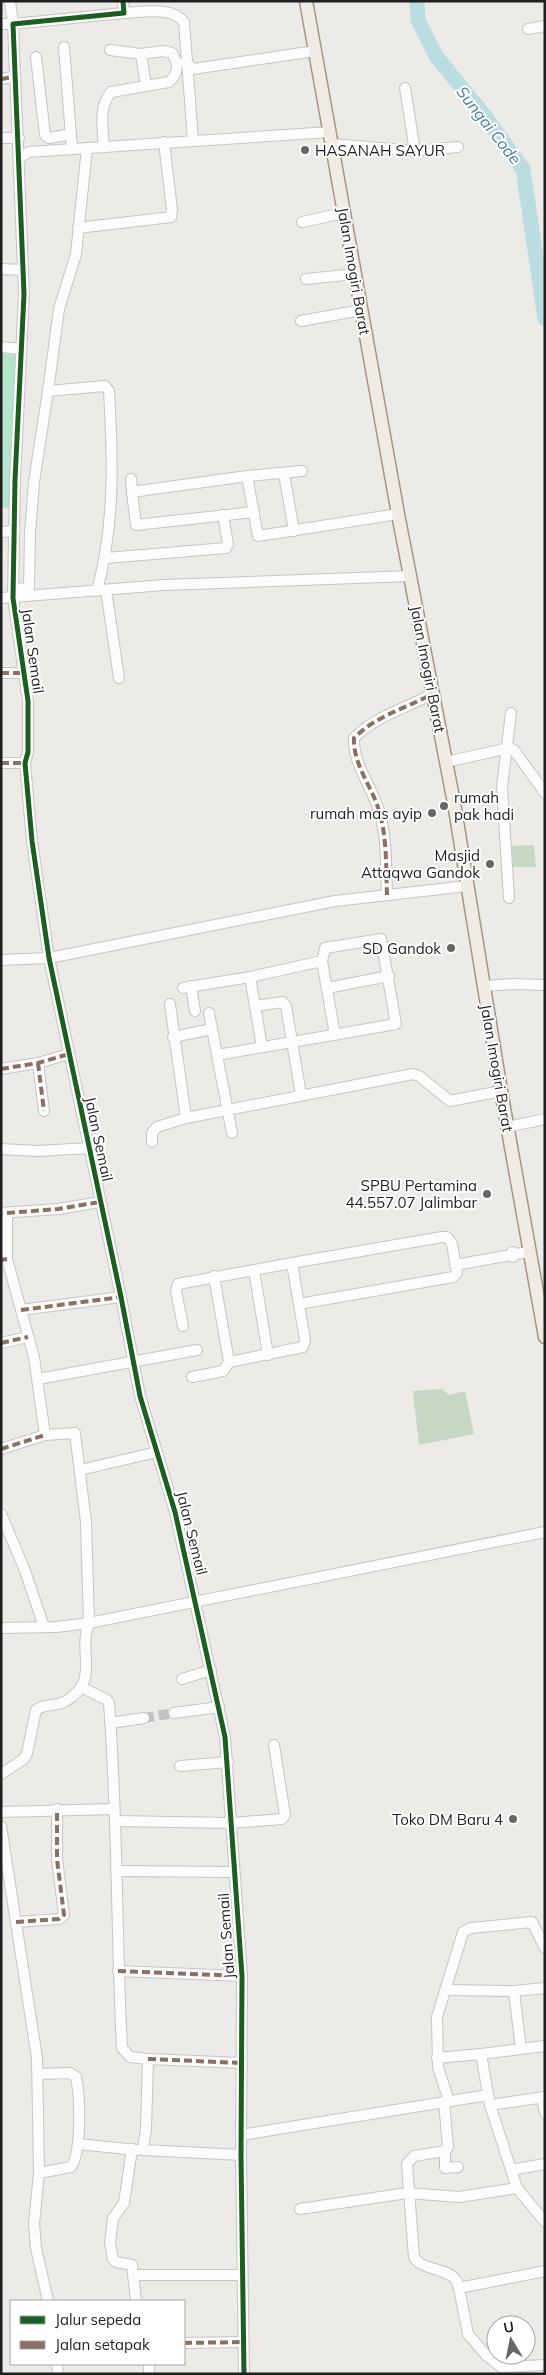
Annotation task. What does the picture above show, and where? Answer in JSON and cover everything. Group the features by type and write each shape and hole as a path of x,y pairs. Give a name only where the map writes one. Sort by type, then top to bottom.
{"main road":[{"name":"Jalan Imogiri Barat","path":"306,1 398,514 446,762 507,1127 545,1337"}],"street":[{"name":"Jalan Semail","path":"10,1 13,24 13,77 19,140 24,155 22,270 24,294 15,480 14,594 28,701 28,752 25,763 32,841 49,958 100,1202 122,1297 140,1396 175,1512 219,1707 228,1762 242,1976 241,2155 244,2374"},
{"path":"123,1 124,13"},
{"path":"1,24 124,13 166,12 180,17 184,22 182,62 194,140"},
{"path":"528,29 545,26"},
{"path":"64,47 72,149"},
{"path":"110,50 141,54 168,51 193,69 315,51"},
{"path":"141,54 146,86"},
{"path":"36,58 45,135 49,138 71,134"},
{"path":"104,147 102,108 107,96 111,92 169,82 182,62"},
{"path":"1,79 13,77"},
{"path":"405,88 415,151"},
{"path":"1,138 19,140"},
{"path":"24,155 72,149 194,140 331,138 415,151 458,147"},
{"path":"78,228 171,217 173,214 164,142"},
{"path":"1,598 29,588 29,542 34,482 59,309 72,269 87,148"},
{"path":"302,222 344,213"},
{"path":"1,269 22,270"},
{"path":"306,279 355,274"},
{"path":"301,321 361,310"},
{"path":"1,347 21,349"},
{"path":"48,391 105,386 109,389 113,478 101,591 119,678"},
{"path":"132,492 247,476 302,471"},
{"path":"284,474 294,531"},
{"path":"247,476 258,536 398,514"},
{"path":"131,479 136,525 254,512"},
{"path":"15,480 34,482"},
{"path":"106,558 226,548 228,544 223,515"},
{"path":"1,532 15,531"},
{"path":"15,542 29,542"},
{"path":"14,594 101,591 164,585 410,576"},
{"path":"1,674 25,673"},
{"path":"387,895 383,828 380,813 354,755 354,738 368,725 432,694"},
{"path":"509,898 502,797 505,748 511,713"},
{"path":"446,762 505,748 514,750 545,794"},
{"path":"1,763 25,763"},
{"path":"1,960 49,958 335,901 468,886"},
{"path":"218,1055 335,1035 397,1023 381,938 325,948 322,961 335,1035"},
{"path":"195,1011 187,987 250,977 322,961"},
{"path":"327,988 389,976"},
{"path":"250,977 262,1047"},
{"path":"484,986 514,984 545,985"},
{"path":"255,1006 280,1001 285,1003 301,1095"},
{"path":"170,1004 173,1037 186,1118"},
{"path":"210,1013 232,1133"},
{"path":"173,1037 212,1029"},
{"path":"1,1069 38,1064 69,1054"},
{"path":"38,1064 44,1111"},
{"path":"152,1142 152,1133 158,1127 186,1118 413,1074 419,1076 450,1101 501,1091"},
{"path":"507,1127 545,1118"},
{"path":"1,1149 30,1151 89,1148"},
{"path":"44,1435 38,1379 21,1310 4,1259 4,1213 58,1209 100,1202"},
{"path":"183,1326 176,1291 178,1284 214,1276 442,1237 448,1237 451,1242 457,1273 453,1277 299,1304"},
{"path":"455,1265 530,1252"},
{"path":"229,1362 303,1347 305,1340 292,1263"},
{"path":"254,1270 268,1355"},
{"path":"192,1376 223,1371 229,1362 214,1276"},
{"path":"21,1310 122,1297"},
{"path":"1,1343 28,1337"},
{"path":"38,1379 197,1350"},
{"path":"1,1449 44,1435 75,1432 86,1522 89,1623 84,1635 87,1676 81,1687 66,1701 40,1707 36,1710 24,1759 1,1774"},
{"path":"80,1470 157,1452"},
{"path":"1,1514 24,1568 44,1627"},
{"path":"1,1628 89,1623 545,1532"},
{"path":"182,1679 211,1670"},
{"path":"81,1687 107,1700 110,1723 116,1820 118,1971 124,2052 130,2057 148,2059 242,2062"},
{"path":"174,1713 219,1707"},
{"path":"110,1723 144,1718"},
{"path":"116,1820 231,1823 280,1820 284,1817 274,1745"},
{"path":"180,1766 228,1762"},
{"path":"1,1812 114,1809"},
{"path":"16,1922 59,1919 64,1915 57,1860 57,1810"},
{"path":"1,1826 38,2074 39,2173 34,2224 36,2248 48,2300"},
{"path":"116,1871 234,1872"},
{"path":"458,2167 445,2168 445,2150 449,2145 447,2102 439,2074 437,2058 437,2017 461,1935 467,1930 532,1922 545,1948"},
{"path":"118,1971 242,1976"},
{"path":"446,1990 514,1992 545,1988"},
{"path":"514,1992 520,2049"},
{"path":"437,2058 545,2046"},
{"path":"481,2054 489,2100 517,2188 545,2222"},
{"path":"144,2150 148,2059"},
{"path":"38,2074 70,2073 76,2077 78,2144 76,2159 71,2167 39,2173"},
{"path":"241,2135 447,2102 544,2097 545,2113"},
{"path":"78,2144 144,2150 241,2155"},
{"path":"132,2149 124,2203 113,2218 110,2243 113,2259 116,2262 130,2264 134,2275 136,2300"},
{"path":"445,2150 411,2157 407,2164 414,2257 418,2262 452,2275 459,2288 468,2334 496,2365 509,2368 545,2366"},
{"path":"511,2170 545,2164"},
{"path":"300,2209 408,2193 459,2196 517,2188"},
{"path":"459,2288 545,2271"},
{"path":"134,2275 242,2275"},
{"path":"185,2343 243,2342"}],"green space":[{"path":"1,353 16,355 9,508 1,507"},
{"path":"534,845 536,867 513,867 512,846"},
{"path":"442,1389 449,1395 465,1391 474,1434 419,1445 413,1391"}],"waterway":[{"name":"Sungai Code","path":"417,1 418,20 436,56 484,115 523,169 545,319"}],"tunnel":[{"path":"144,1718 174,1713"}],"marked path":[{"path":"1,79 13,77"},
{"path":"1,673 25,673"},
{"path":"387,895 386,854 380,814 360,767 354,738 382,718 432,694"},
{"path":"1,763 25,763"},
{"path":"1,1069 38,1063 69,1054"},
{"path":"38,1063 44,1111"},
{"path":"7,1213 58,1209 100,1202"},
{"path":"1,1260 7,1259"},
{"path":"21,1310 121,1297"},
{"path":"1,1343 28,1337"},
{"path":"1,1449 45,1435"},
{"path":"16,1922 59,1919 64,1915 57,1859 57,1809"},
{"path":"118,1971 242,1976"},
{"path":"148,2059 242,2063"},
{"path":"185,2343 243,2342"}],"cycle path":[{"path":"123,1 124,13 13,24 24,294 15,480 13,598 28,701 28,752 25,763 32,841 49,958 121,1297 140,1396 175,1512 225,1737 242,1976 241,2155 244,2374"}],"place":[{"name":"HASANAH SAYUR","path":"305,150"},
{"name":"rumah pak hadi","path":"444,806"},
{"name":"rumah mas ayip","path":"432,813"},
{"name":"Masjid Attaqwa Gandok","path":"490,864"},
{"name":"SD Gandok","path":"451,948"},
{"name":"SPBU Pertamina 44.557.07 Jalimbar","path":"487,1194"},
{"name":"Toko DM Baru 4","path":"513,1819"}]}
